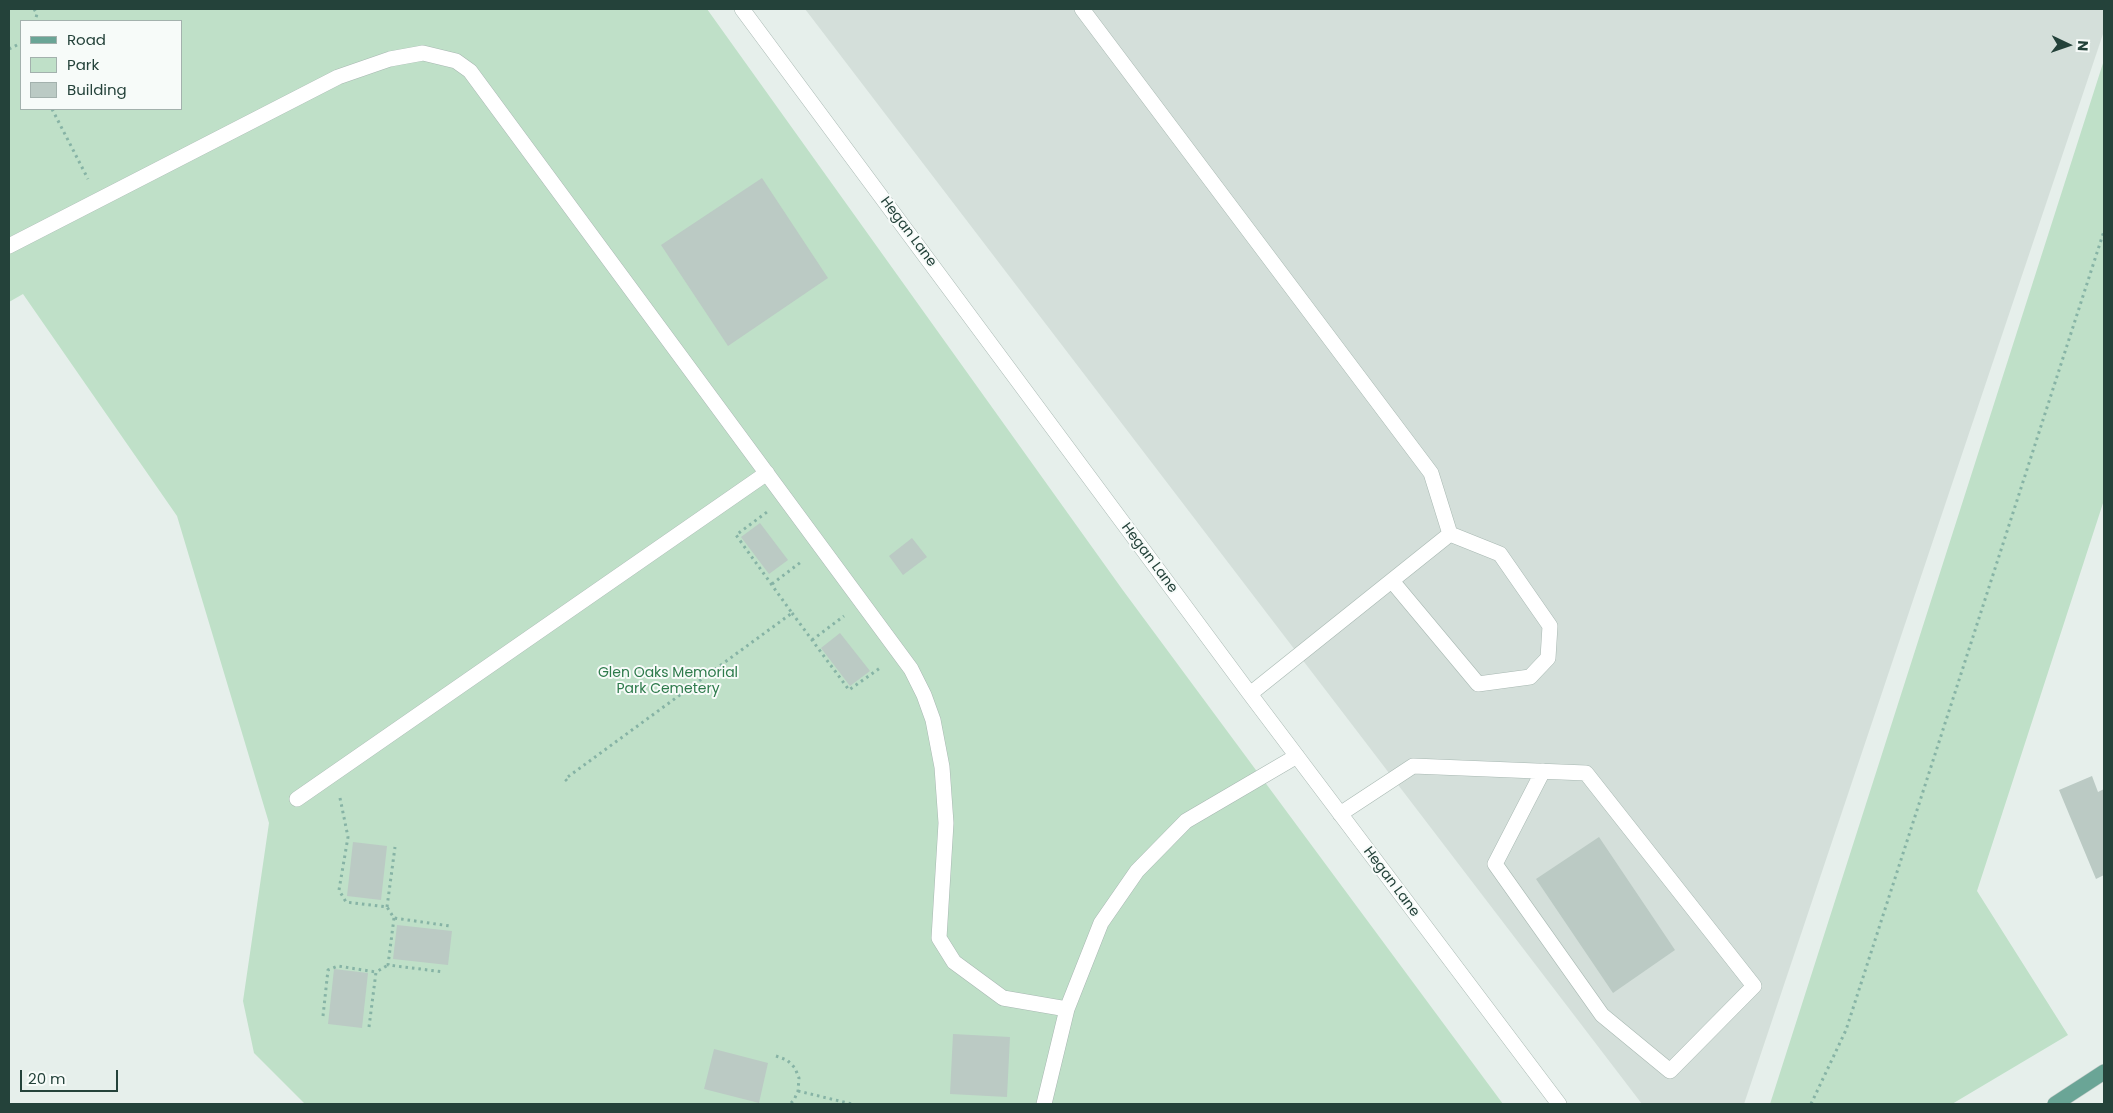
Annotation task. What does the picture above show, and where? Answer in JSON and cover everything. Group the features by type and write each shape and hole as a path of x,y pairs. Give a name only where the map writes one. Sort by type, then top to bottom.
{"main road":[{"path":"2056,1104 2104,1072"}],"street":[{"name":"Hegan Lane","path":"742,9 1296,756 1559,1104"},
{"path":"1082,9 1431,473 1450,534"},
{"path":"9,246 338,77 390,59 423,53 456,62 470,71 911,669 924,694 933,720 942,767 946,822 939,938 954,962 1003,998 1066,1009"},
{"path":"297,799 767,473"},
{"path":"1250,694 1450,534"},
{"path":"1392,580 1478,684 1530,676 1548,658 1550,626 1500,554 1450,534"},
{"path":"1044,1104 1066,1009 1101,923 1137,872 1186,821 1296,756"},
{"path":"1340,814 1412,766 1543,771 1586,773 1754,986 1670,1071 1602,1016 1495,864 1543,771"}],"path":[{"path":"53,110 90,182"},
{"path":"1810,1104 1846,1030 2104,231"},
{"path":"774,518 769,511 736,535 849,690 881,666"},
{"path":"772,584 804,560"},
{"path":"839,608 850,623"},
{"path":"567,781 565,779 792,613"},
{"path":"812,640 844,616"},
{"path":"334,774 344,812 348,837 339,890 346,902 388,907"},
{"path":"388,965 394,918 388,907 395,847"},
{"path":"394,918 450,926"},
{"path":"323,1016 328,970 338,966 376,972 388,965 444,972"},
{"path":"369,1027 376,972"},
{"path":"776,1056 787,1060 795,1068 799,1078 798,1091 790,1104"},
{"path":"798,1091 852,1104"}],"shaded area":[{"path":"805,9 2104,9 2104,31 1744,1104 1642,1104"}],"green space":[{"name":"Glen Oaks Memorial Park Cemetery","path":"9,9 707,9 1122,589 1503,1104 305,1104 254,1053 243,1001 269,823 177,516 23,294 9,302"},
{"path":"2104,60 2104,500 1977,891 2068,1035 1952,1104 1770,1104"}],"building":[{"path":"762,178 828,278 728,346 661,245"},
{"path":"760,523 788,560 769,574 741,537"},
{"path":"912,538 927,557 903,575 889,556"},
{"path":"840,633 870,671 850,686 821,648"},
{"path":"2092,776 2098,792 2104,789 2104,875 2096,879 2059,790"},
{"path":"1599,837 1675,950 1613,993 1536,879"},
{"path":"353,842 387,846 381,900 347,896"},
{"path":"397,925 452,931 448,965 393,959"},
{"path":"334,969 368,973 362,1028 328,1024"},
{"path":"953,1034 1010,1037 1007,1097 950,1094"},
{"path":"714,1049 768,1063 759,1103 704,1089"}]}
